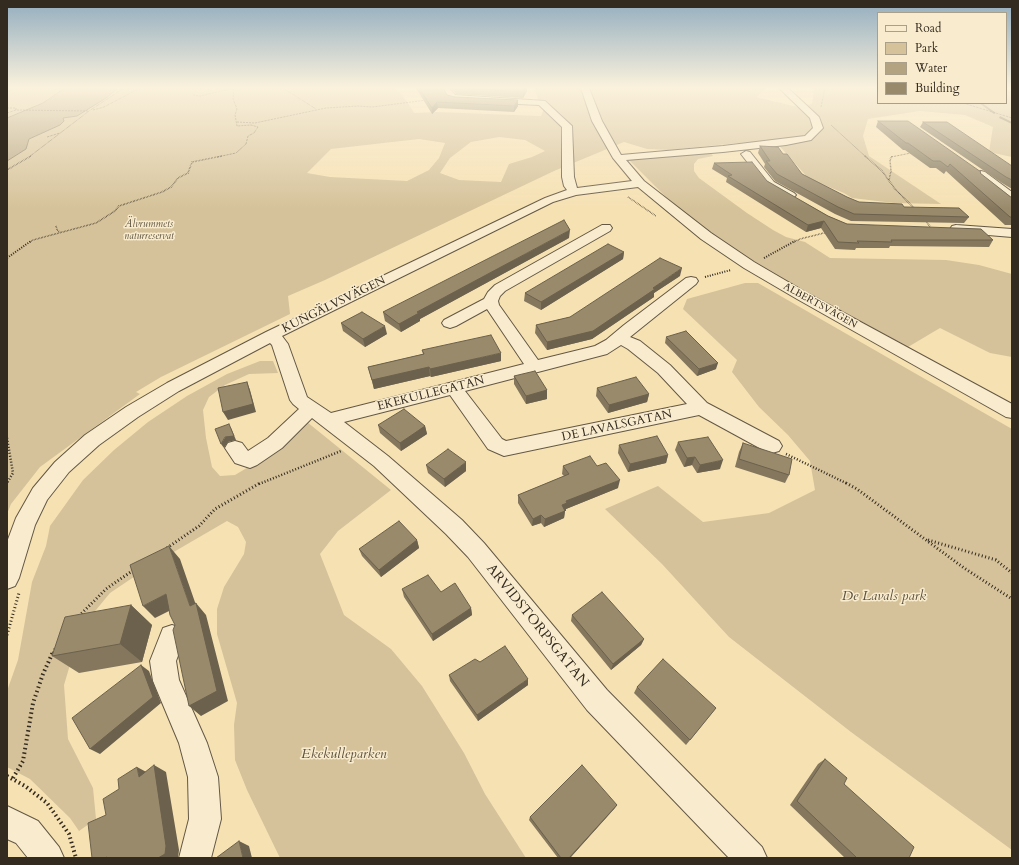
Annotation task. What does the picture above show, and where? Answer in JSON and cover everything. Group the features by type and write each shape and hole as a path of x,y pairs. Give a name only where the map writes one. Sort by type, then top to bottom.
{"street":[{"path":"568,128 568,177 570,186 574,192"},
{"path":"602,128 618,158 640,183"},
{"path":"618,158 786,142 808,138 818,128"},
{"path":"746,154 770,184 804,202"},
{"path":"971,167 1012,197"},
{"name":"KUNGÄLVSVÄGEN","path":"7,578 24,524 40,494 62,467 92,440 132,412 173,387 272,335 542,203 574,192 640,183"},
{"name":"ALBERTSVÄGEN","path":"640,183 706,236 749,265 802,296 1012,412"},
{"path":"535,368 492,305 491,301 493,295 500,288 606,228"},
{"path":"931,228 967,229 1012,233"},
{"name":"EKEKULLEGATAN","path":"319,415 454,388 601,350 619,338 691,281"},
{"path":"450,323 491,301"},
{"name":"ARVIDSTORPSGATAN","path":"272,335 280,344 299,400 358,444 414,490 454,527 476,550 597,700 751,858"},
{"path":"619,338 634,345 664,369 701,408 772,446"},
{"name":"DE LAVALSGATAN","path":"454,388 495,444 504,449 701,408"},
{"path":"235,448 242,458 250,460 319,415"},
{"path":"172,637 163,661 166,681 193,743 202,777 205,819 195,858"},
{"path":"7,822 27,832 48,858"}],"path":[{"path":"7,170 37,152 68,128"},
{"path":"7,258 33,240 96,223 115,211 118,206 162,192 171,187 178,178 188,173 192,162 236,153 246,144 248,136 254,133 257,128"},
{"path":"833,128 882,171 917,211"},
{"path":"47,137 62,133"},
{"path":"889,180 891,171 891,156 898,153 915,152"},
{"path":"921,216 931,228"},
{"path":"56,226 57,230 60,232"},
{"path":"691,281 749,265 774,254 800,239 828,232"},
{"path":"7,438 13,473 7,483"},
{"path":"164,550 199,526 215,509 242,493 267,480 358,444"},
{"path":"772,446 857,489 964,568 1012,599"},
{"path":"924,539 996,560 1012,573"},
{"path":"77,618 106,589 140,566"},
{"path":"13,778 23,761 33,703 43,674 60,642"},
{"path":"7,776 25,786 47,803 69,834 76,858"}],"green space":[{"name":"Älvrummets naturreservat","path":"49,128 865,128 863,136 869,156 941,204 894,203 852,198 844,193 809,179 775,141 669,150 647,149 624,142 554,171 325,280 288,296 290,314 161,377 136,392 140,394 40,467 11,504 7,514 7,161 26,149 29,139","holes":["499,137 525,140 545,151 532,157 509,164 501,182 459,180 440,173 450,158 471,142","419,139 445,143 439,158 429,170 407,181 330,177 307,173 331,149"]},
{"name":"Älvrummets naturreservat","path":"993,128 1012,128 1012,157 989,152"},
{"path":"710,152 713,156 698,159 694,164 694,171 699,178 773,230 786,237 805,242 830,258 946,260 979,265 1012,274 1012,357 990,353 940,328 908,347 743,257 674,205 629,160 636,158"},
{"name":"De Lavals park","path":"745,283 758,283 1012,429 1012,850 851,732 729,637 662,564 605,509 658,486 703,522 769,513 815,490 810,461 788,435 759,407 732,372 737,360 683,309 687,299"},
{"name":"Ekekulleparken","path":"260,361 273,361 278,373 249,374 225,385 209,397 203,410 206,438 212,467 220,476 235,475 260,460 307,422 391,490 338,531 320,554 344,615 391,649 422,686 464,753 485,794 526,858 280,858 247,790 235,760 234,725 237,703 217,634 217,609 224,587 244,554 246,542 238,527 227,521 153,564 110,593 91,616 75,648 64,685 68,739 93,788 96,819 79,831 70,818 30,779 7,767 7,691 18,660 32,582 46,546 50,526 83,480 114,450 148,422 187,396 227,374"}],"water":[{"path":"7,128 53,128 29,139 26,149 7,161"}],"building":[{"path":"887,128 919,128 981,172 980,173 1012,198 1012,217 1010,217 950,164 948,167 940,161 933,161"},
{"path":"933,128 956,128 1012,166 1012,180"},
{"path":"760,146 778,147 783,154 787,154 802,174 859,202 902,204 904,207 959,208 969,217 854,214 777,174 766,161 770,161"},
{"path":"752,162 767,181 828,216 847,224 981,229 993,240 891,240 892,242 838,242 824,221 808,225 728,176 732,175 714,163"},
{"path":"564,220 570,230 417,312 419,313 399,324 383,312"},
{"path":"608,244 624,252 541,302 525,293"},
{"path":"660,258 682,268 653,288 655,289 593,331 547,342 536,325 570,317"},
{"path":"362,312 385,326 363,339 341,323"},
{"path":"686,331 718,363 699,369 666,337"},
{"path":"491,335 501,353 372,380 368,367 424,354 422,350"},
{"path":"535,371 547,390 526,396 514,376"},
{"path":"636,377 649,394 609,405 597,388"},
{"path":"247,382 253,404 223,412 218,388"},
{"path":"404,409 425,426 400,443 378,425"},
{"path":"229,424 234,436 225,437 221,444 215,429"},
{"path":"657,436 668,455 630,464 619,445"},
{"path":"708,437 723,460 700,465 695,457 687,458 678,442"},
{"path":"743,443 792,459 789,475 739,459"},
{"path":"448,449 466,462 444,479 426,465"},
{"path":"590,456 597,466 606,463 620,480 566,501 567,503 562,505 565,511 545,519 541,515 533,519 518,495 569,474 563,466"},
{"path":"399,521 417,540 379,570 359,549"},
{"path":"169,546 190,606 196,603 217,691 189,706 173,630 175,625 170,615 166,594 143,606 130,565"},
{"path":"428,575 441,592 455,583 471,608 432,634 402,589"},
{"path":"602,592 644,639 613,664 572,615"},
{"path":"131,605 120,644 52,656 65,617"},
{"path":"505,646 528,679 477,715 449,675 475,659 480,662"},
{"path":"663,659 716,708 690,740 637,687"},
{"path":"141,665 153,697 90,749 72,718"},
{"path":"825,759 847,778 844,784 914,847 909,858 857,858 797,801"},
{"path":"154,765 166,846 165,854 158,858 92,858 88,823 106,815 103,799 119,789 118,779 137,767 139,777"},
{"path":"582,765 617,805 569,858 561,858 530,817"},
{"path":"239,841 243,858 216,858"}]}
